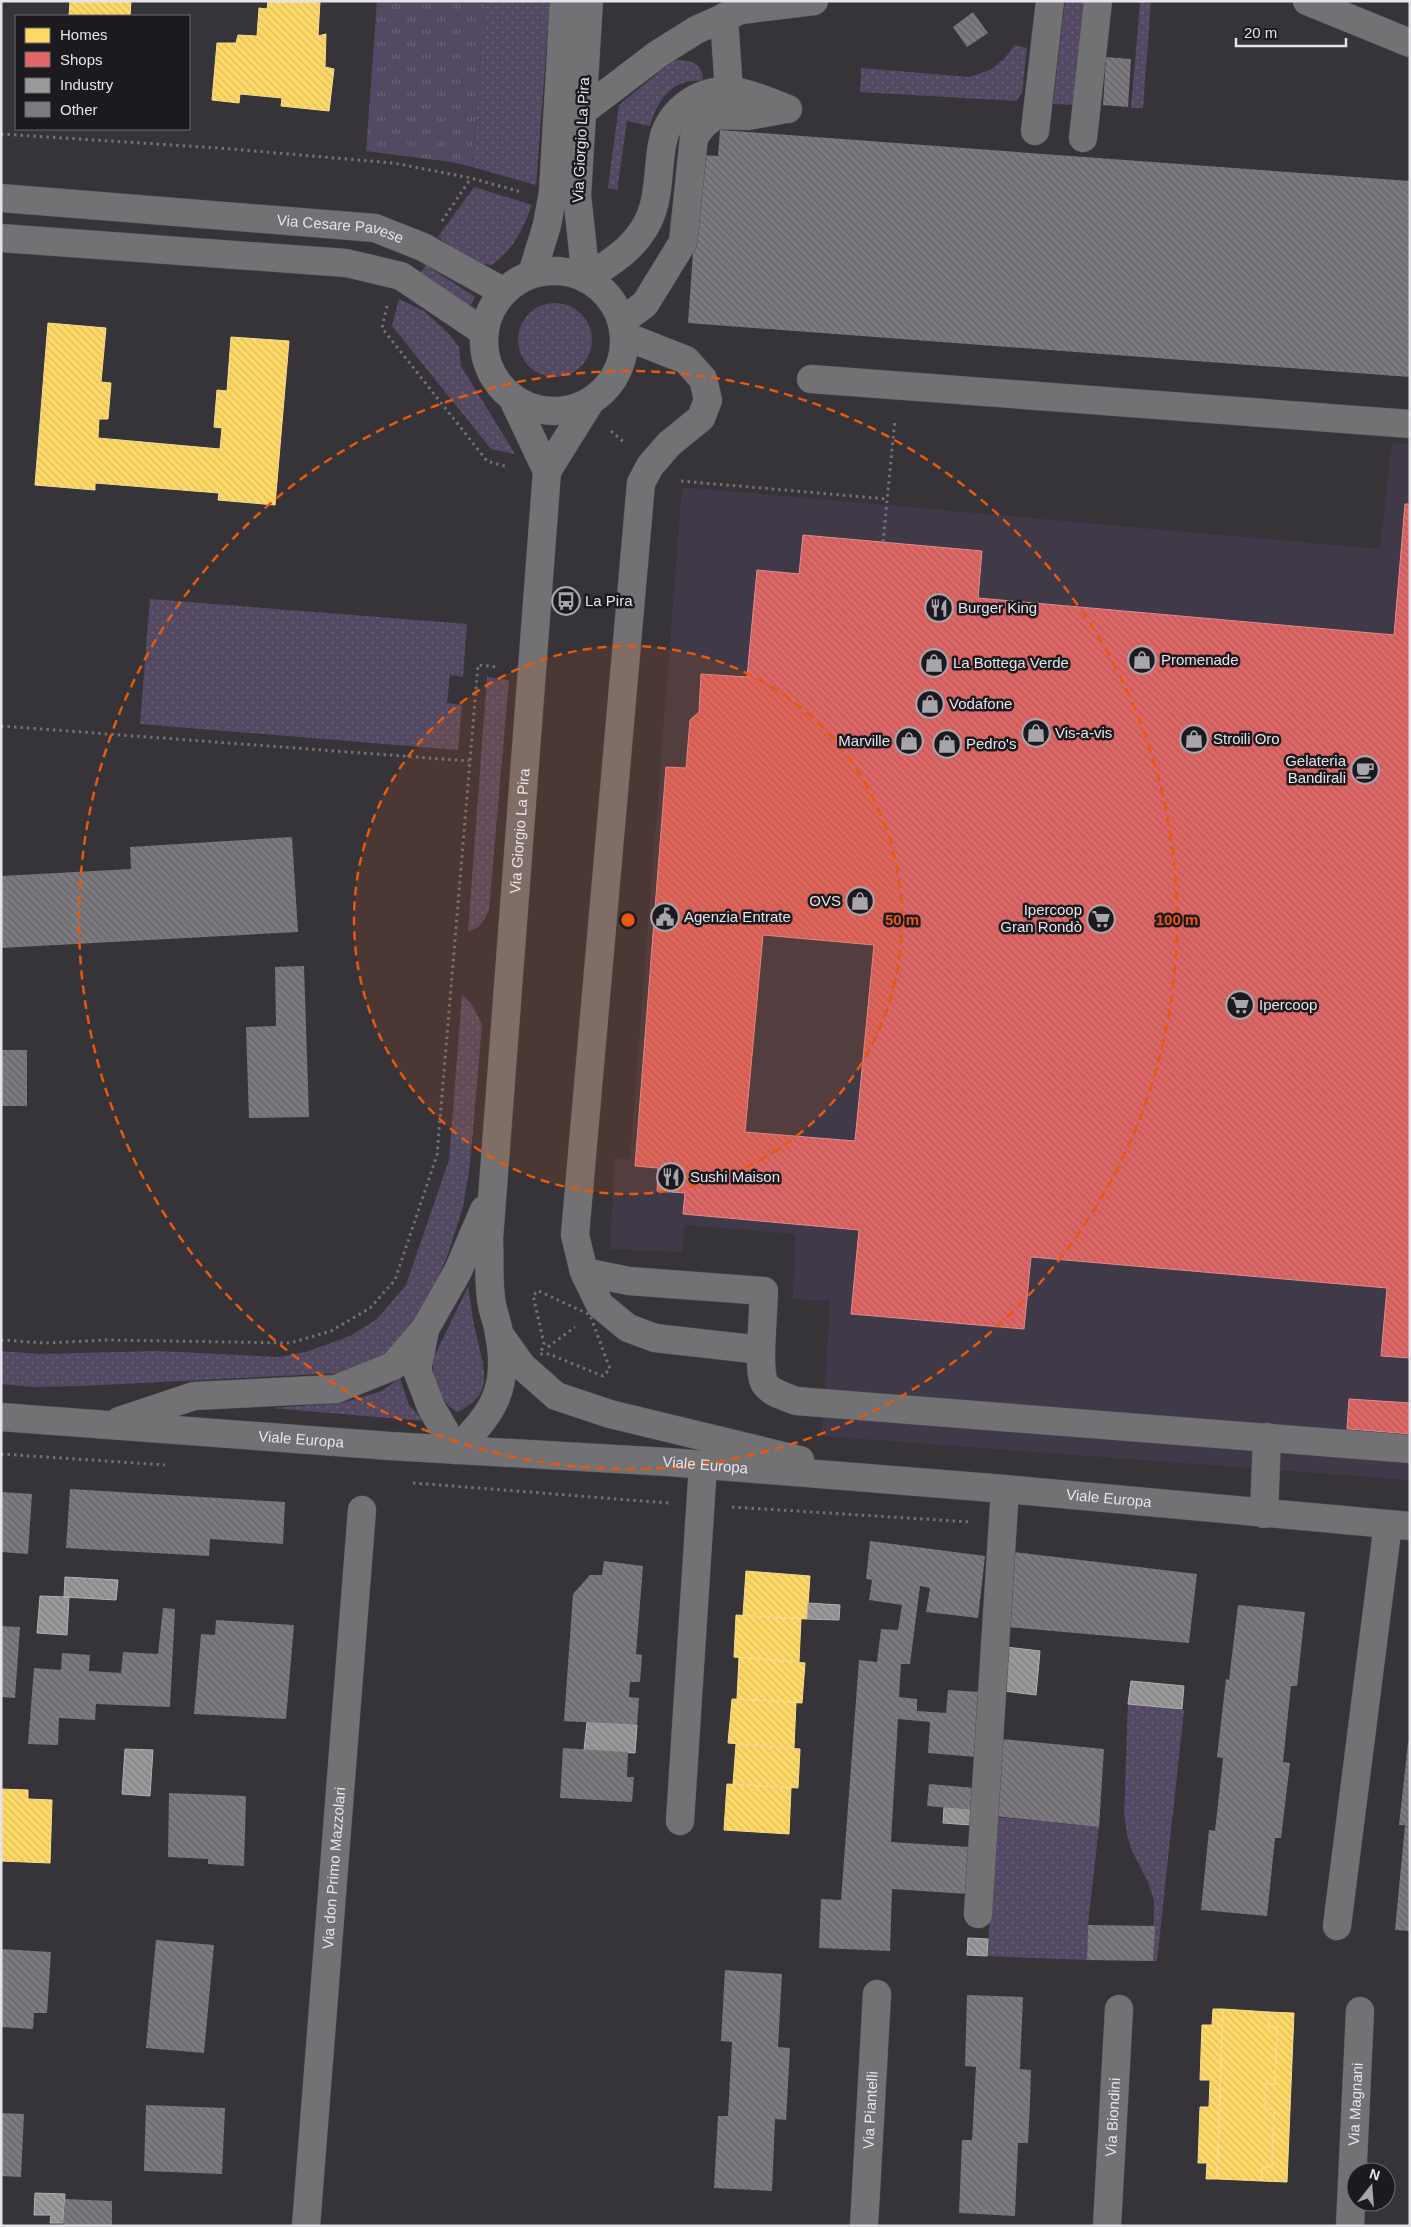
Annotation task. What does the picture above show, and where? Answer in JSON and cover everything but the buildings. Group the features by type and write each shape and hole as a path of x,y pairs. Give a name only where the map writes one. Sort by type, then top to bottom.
{"street":[{"name":"Via Giorgio La Pira","path":"532,274 547,224 551,199 564,1"},
{"name":"Via Giorgio La Pira","path":"586,279 577,195 589,1"},
{"path":"583,111 658,54 696,30 741,10 814,1"},
{"path":"1034,130 1050,1"},
{"path":"1083,138 1098,1"},
{"path":"1307,1 1410,42"},
{"path":"724,17 729,91"},
{"path":"586,279 630,249 646,226 655,204 662,144 668,125 676,112 691,101 729,91 747,94 788,109 748,116 716,115 703,125 694,137 683,242 645,304 623,328"},
{"name":"Via Cesare Pavese","path":"1,198 375,228 423,247 504,292"},
{"path":"37,242 41,200"},
{"path":"159,251 163,210"},
{"name":"Via Cesare Pavese","path":"1,238 159,251 346,263 401,276 484,332"},
{"path":"581,239 594,248 611,251 630,249"},
{"path":"550,271 569,273 586,279 605,293 623,328 624,352 620,367 608,387 590,402 571,410 550,412 530,408 512,398 498,384 488,369 484,351 484,332 490,310 504,292 517,281 532,274 550,271"},
{"path":"623,328 686,360 703,379 708,400 701,418 669,444 650,466 641,483 575,1235 584,1272 600,1305 628,1328 655,1338 761,1350"},
{"path":"811,378 1410,424"},
{"name":"Via Giorgio La Pira","path":"512,398 547,471"},
{"name":"Via Giorgio La Pira","path":"492,1190 547,471 590,402"},
{"path":"108,1425 194,1396 336,1389 393,1366 425,1329 458,1271 478,1230 492,1190"},
{"path":"425,1329 417,1370 431,1407 456,1450 482,1423 497,1400 503,1375 500,1336 492,1303 489,1239 492,1190"},
{"path":"584,1272 629,1281 764,1291 761,1378 772,1392 796,1401 1410,1449"},
{"path":"500,1336 522,1366 556,1396 610,1414 787,1456 851,1477"},
{"name":"Viale Europa","path":"1,1417 456,1450 703,1465 1005,1489 1399,1525"},
{"path":"1264,1514 1267,1438"},
{"path":"680,1821 703,1465"},
{"path":"978,1914 1005,1489"},
{"name":"Via don Primo Mazzolari","path":"306,2226 362,1510"},
{"path":"1337,1926 1399,1525"},
{"name":"Via Piantelli","path":"864,2226 877,1994"},
{"name":"Via Biondini","path":"1107,2226 1119,2008"},
{"name":"Via Magnani","path":"1350,2226 1360,2011"}],"path":[{"path":"1,134 219,148 393,163 470,178 551,199"},
{"path":"883,542 899,385"},
{"path":"609,428 650,466 663,475 682,482 887,499"},
{"path":"1,1340 46,1343 108,1340 290,1343 331,1331 370,1308 395,1280 437,1155 468,761 478,666 532,670"},
{"path":"1,726 468,761"},
{"path":"539,1291 590,1315 610,1369 603,1376 549,1354 540,1354 544,1344 533,1295 539,1291"},
{"path":"540,1354 590,1315"}],"shaded area":[{"path":"1392,443 1410,444 1410,1480 822,1436 830,1301 793,1299 795,1234 685,1225 682,1252 610,1249 615,1158 630,1159 682,487 1380,549"}],"green space":[{"path":"377,1 485,1 472,167 451,162 366,151"},
{"path":"485,1 550,1 536,185 472,167"},
{"path":"1065,1 1086,1 1074,105 1053,104"},
{"path":"1111,1 1151,1 1143,108 1131,108 1140,3"},
{"path":"1015,45 1027,48 1022,93 1016,101 860,92 861,68 969,77 990,70 1004,59"},
{"path":"678,60 696,64 701,71 703,81 683,83 668,92 657,107 650,126 627,121 617,190 608,188 619,105 670,63"},
{"path":"474,187 532,205 517,238 507,252 492,265 470,259 457,252 438,237"},
{"path":"426,265 475,297 468,311 420,274"},
{"path":"399,299 424,311 448,333 459,347 461,366 515,454 491,449 392,326"},
{"path":"548,303 562,303 576,309 586,319 592,333 590,354 576,371 562,377 548,377 534,371 524,361 518,347 518,333 524,319 534,309"},
{"path":"150,599 467,624 463,677 450,675 447,703 462,705 458,750 140,724"},
{"path":"487,677 509,680 489,910 481,924 475,929 468,931"},
{"path":"462,995 471,1003 482,1024 470,1165 463,1207 447,1257 427,1302 392,1353 341,1373 82,1386 33,1387 1,1384 1,1351 40,1354 157,1351 279,1357 306,1352 350,1336 377,1319 406,1285 449,1160"},
{"path":"468,1287 473,1322 484,1368 484,1378 478,1397 470,1405 457,1412 441,1396 435,1382 433,1359"},
{"path":"400,1378 409,1405 424,1421 272,1408 342,1403 382,1391"},
{"path":"1128,1704 1184,1710 1157,1961 1153,1961 1154,1901 1148,1882 1132,1851 1127,1835 1124,1814"},
{"path":"997,1817 1099,1827 1088,1925 1087,1960 987,1956"}],"place":[{"name":"La Pira","path":"566,601"},
{"name":"Burger King","path":"939,608"},
{"name":"Promenade","path":"1142,660"},
{"name":"La Bottega Verde","path":"934,663"},
{"name":"Vodafone","path":"930,704"},
{"name":"Vis-a-vis","path":"1036,733"},
{"name":"Stroili Oro","path":"1194,739"},
{"name":"Marville","path":"909,741"},
{"name":"Pedro's","path":"947,744"},
{"name":"Gelateria Bandirali","path":"1365,770"},
{"name":"OVS","path":"860,901"},
{"name":"Agenzia Entrate","path":"665,917"},
{"name":"Ipercoop Gran Rondò","path":"1101,919"},
{"name":"Ipercoop","path":"1240,1005"},
{"name":"Sushi Maison","path":"671,1177"}]}
